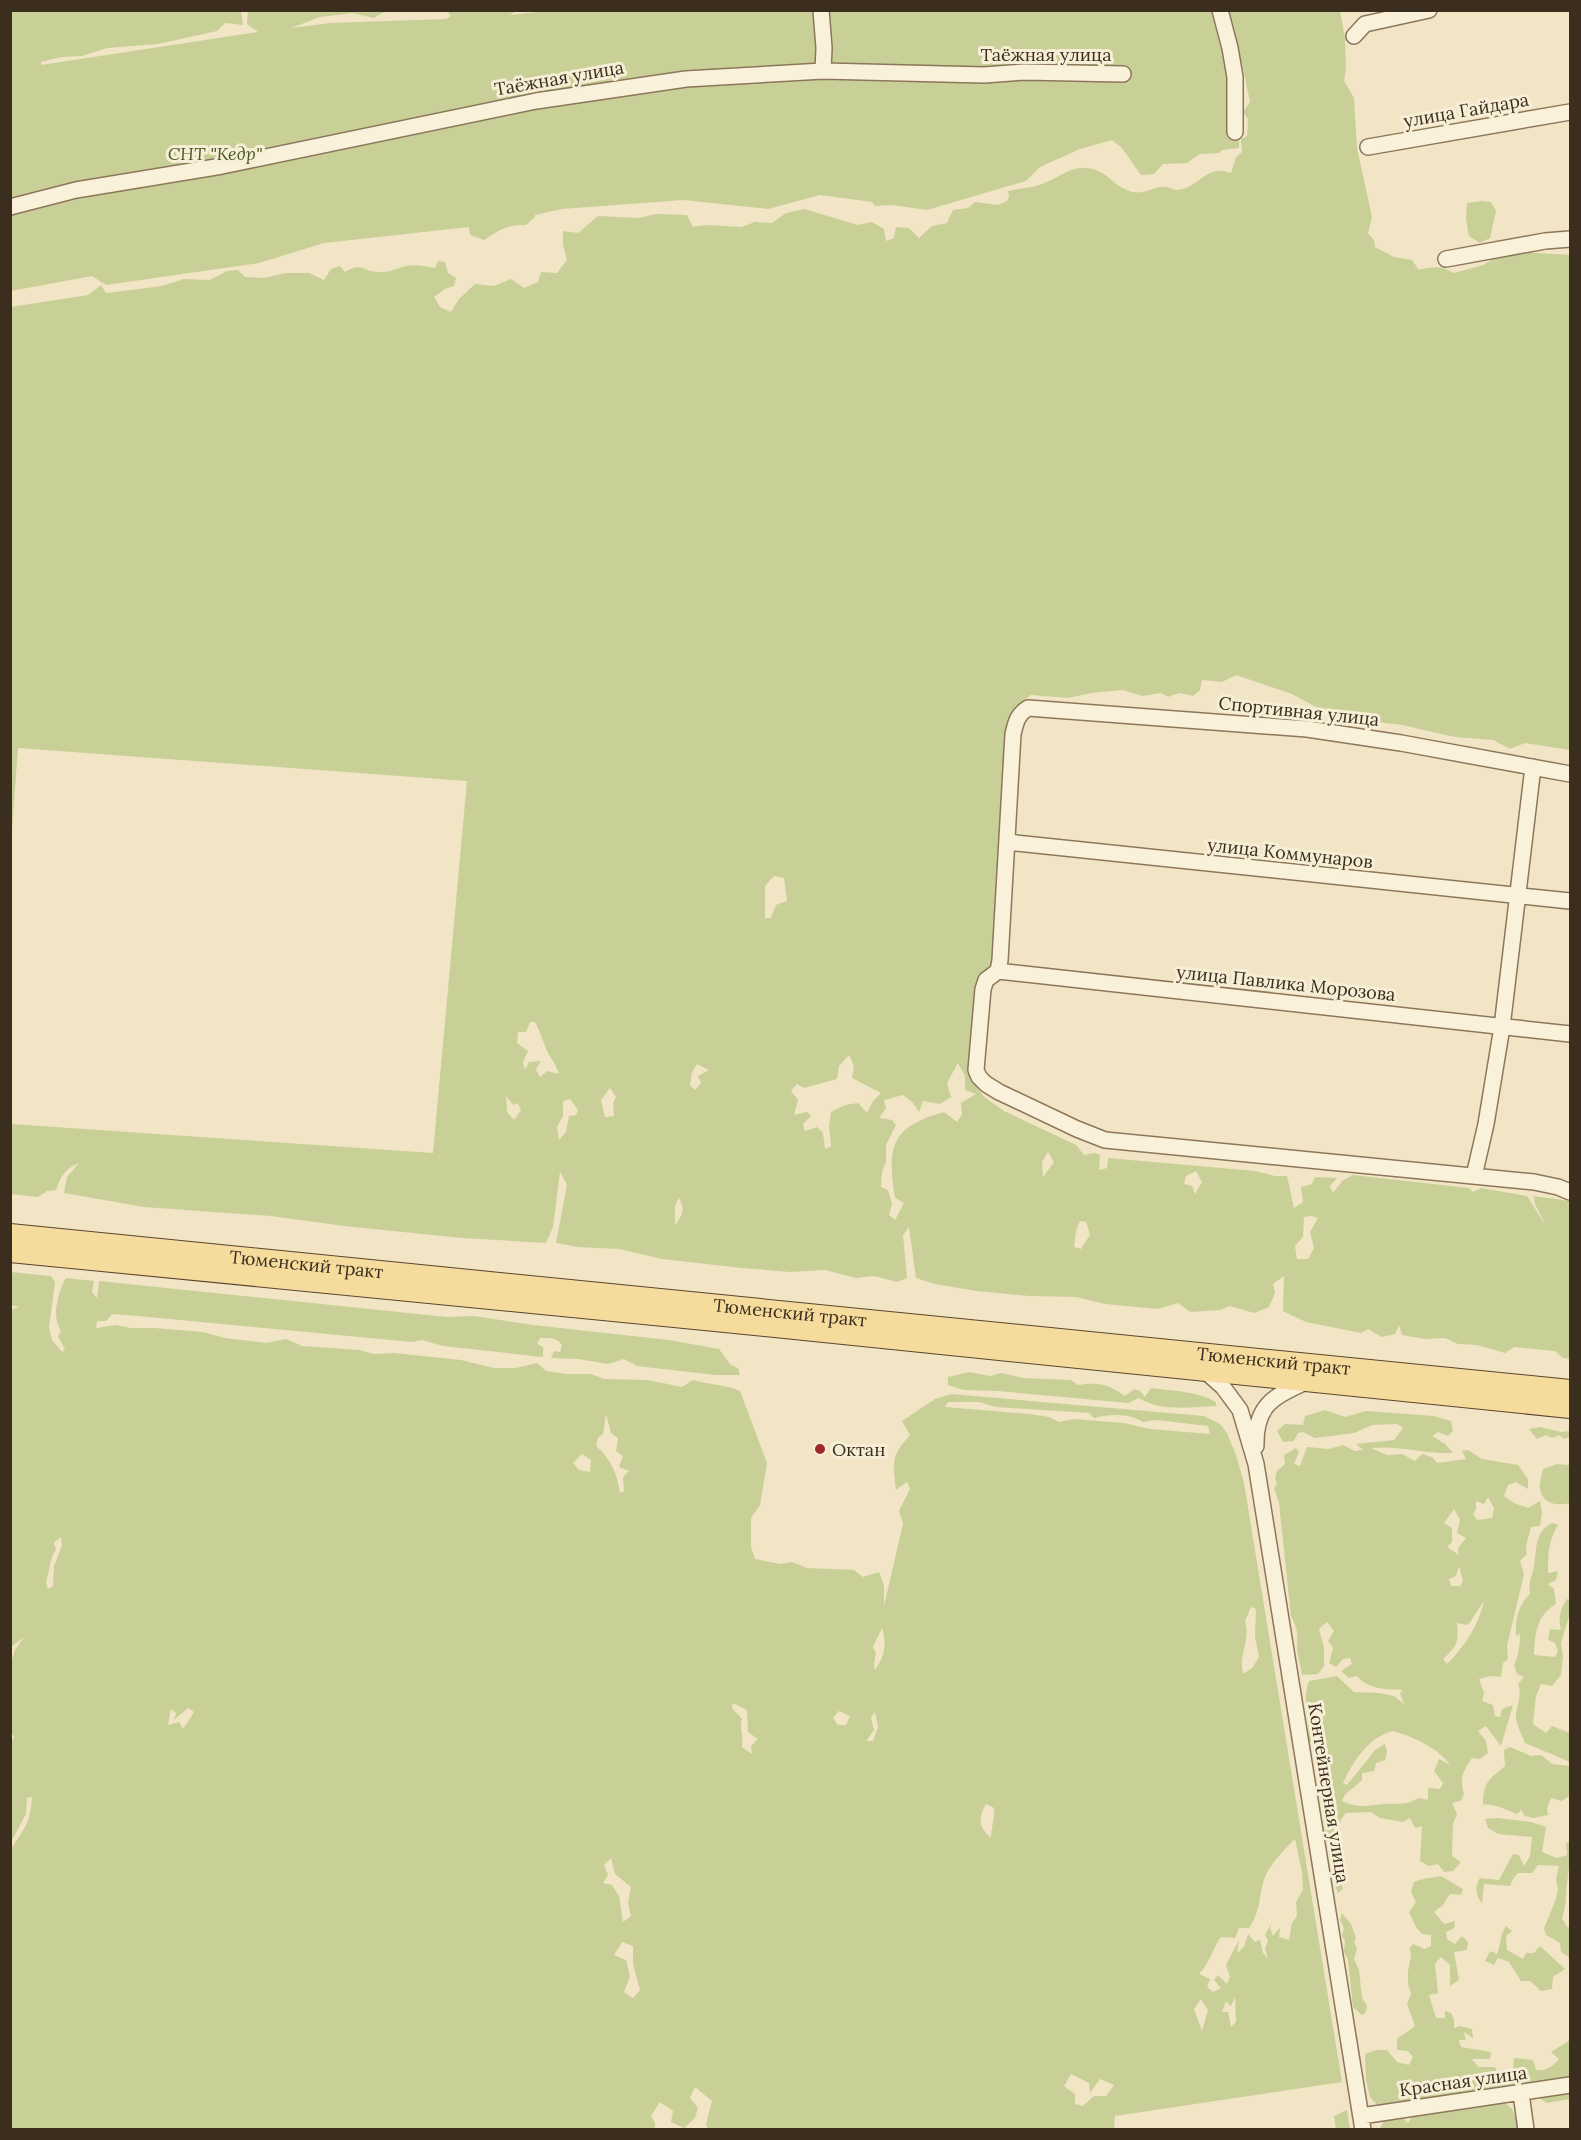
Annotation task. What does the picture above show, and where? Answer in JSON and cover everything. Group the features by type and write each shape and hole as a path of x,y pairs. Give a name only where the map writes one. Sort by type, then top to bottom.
{"main road":[{"name":"Тюменский тракт","path":"10,1234 1570,1390"},
{"name":"Тюменский тракт","path":"10,1252 715,1320 1570,1407"}],"street":[{"path":"821,10 823,70"},
{"path":"1220,10 1235,77 1235,132"},
{"path":"1354,36 1365,24 1429,10"},
{"name":"Таёжная улица","path":"10,207 76,190 200,171 355,140 487,110 592,91 686,79 823,70 984,75 1024,72 1123,74"},
{"name":"улица Гайдара","path":"1368,147 1570,112"},
{"path":"1446,260 1545,241 1570,239"},
{"name":"Спортивная улица","path":"1007,842 1013,734 1017,718 1028,708 1307,729 1401,743 1570,774"},
{"path":"1474,1176 1486,1124 1502,1027 1533,767"},
{"path":"1007,842 998,971 986,980 983,989 976,1070 979,1077 999,1092 1105,1140 1534,1182 1570,1192"},
{"name":"улица Коммунаров","path":"1007,842 1570,901"},
{"name":"улица Павлика Морозова","path":"998,971 1570,1034"},
{"name":"Контейнерная улица","path":"1205,1371 1223,1387 1240,1410 1256,1464 1362,2123"},
{"name":"Контейнерная улица","path":"1256,1464 1256,1430 1265,1406 1285,1390 1308,1381"},
{"name":"Красная улица","path":"1362,2123 1570,2085"},
{"path":"1521,2093 1526,2130"}],"green space":[{"name":"СНТ \"Кедр\"","path":"248,10 392,11 374,18 353,13 320,17 291,28 330,23 446,19 451,16 446,10 516,11 510,15 555,10 1340,11 1345,38 1344,81 1354,98 1357,148 1372,217 1368,233 1374,240 1375,247 1394,257 1412,260 1419,270 1437,267 1454,273 1483,265 1499,256 1520,252 1570,255 1570,750 1525,743 1510,749 1493,740 1455,737 1402,725 1361,720 1322,710 1292,694 1236,675 1222,682 1202,680 1200,690 1193,696 1179,693 1168,697 1161,693 1142,696 1123,690 1068,698 1031,695 1022,702 1013,717 1001,819 992,958 974,1070 977,1088 984,1097 1004,1111 1076,1145 1084,1155 1095,1153 1100,1155 1099,1170 1107,1168 1108,1158 1287,1176 1294,1208 1303,1202 1301,1187 1312,1184 1315,1177 1337,1178 1330,1186 1333,1193 1342,1181 1353,1175 1469,1188 1473,1192 1481,1188 1527,1196 1546,1226 1535,1204 1534,1196 1570,1201 1570,1359 1563,1358 1555,1351 1514,1347 1505,1353 1477,1345 1458,1344 1445,1338 1425,1339 1402,1335 1399,1325 1395,1334 1382,1337 1368,1329 1361,1333 1306,1322 1283,1311 1284,1276 1273,1284 1275,1293 1269,1307 1254,1313 1230,1306 1220,1310 1190,1312 1178,1303 1158,1309 1105,1304 1076,1297 1029,1296 935,1284 916,1278 909,1227 903,1235 907,1278 897,1282 874,1276 856,1278 825,1270 790,1272 662,1259 619,1249 578,1247 556,1243 567,1185 560,1172 553,1227 546,1243 462,1238 271,1216 144,1207 64,1193 67,1177 79,1163 64,1174 56,1190 47,1191 38,1197 11,1194 11,1124 433,1153 467,781 18,748 11,843 11,307 88,295 101,285 106,293 162,286 184,279 210,280 227,271 238,270 245,277 264,278 286,273 309,273 324,280 331,269 340,266 345,272 359,267 381,272 409,265 435,268 438,261 445,262 448,273 456,278 454,286 434,297 440,307 451,312 459,299 475,284 494,286 511,279 524,288 538,282 541,272 557,273 567,260 563,245 563,231 578,233 598,216 639,218 656,214 687,215 693,227 706,225 741,227 755,222 772,223 786,213 804,209 858,225 872,222 884,229 886,241 894,238 896,227 909,228 919,238 932,226 947,223 953,210 968,208 975,202 998,205 1007,201 1008,191 1040,185 1075,169 1087,168 1100,172 1133,192 1158,187 1177,190 1185,188 1215,171 1231,173 1236,157 1242,152 1241,139 1247,136 1248,119 1243,112 1250,102 1240,62 1239,148 1222,150 1219,153 1200,154 1187,163 1163,164 1154,174 1141,175 1122,148 1112,140 1080,149 1040,167 1026,181 927,210 891,205 875,206 872,202 820,195 768,209 683,200 562,209 535,215 526,225 504,228 484,240 470,235 469,227 324,243 259,263 106,285 92,276 11,291 11,11 241,11 243,25 225,23 217,31 158,44 107,48 82,56 61,57 41,62 41,65 258,32 247,24","holes":["774,876 784,878 787,901 776,905 771,918 765,918 765,886","530,1022 535,1022 559,1074 547,1071 540,1077 536,1069 541,1061 529,1062 525,1070 523,1062 528,1051 517,1043 518,1032 526,1032","849,1055 854,1066 852,1078 881,1093 873,1101 867,1113 858,1103 845,1105 831,1112 829,1126 831,1146 825,1149 823,1133 817,1127 805,1131 803,1124 811,1116 807,1112 794,1115 798,1100 791,1091 797,1084 804,1088 837,1079 839,1066","958,1063 965,1076 965,1090 976,1094 961,1103 962,1115 957,1122 944,1112 912,1125 896,1142 892,1165 895,1198 904,1203 895,1220 889,1215 892,1204 888,1190 881,1187 882,1172 886,1162 886,1145 896,1125 892,1120 879,1118 886,1108 884,1100 903,1095 919,1112 923,1101 940,1104 951,1097 947,1083","697,1064 709,1070 698,1076 701,1083 695,1090 690,1085 692,1072","610,1088 616,1097 613,1103 614,1116 605,1117 601,1100","506,1096 513,1105 518,1103 521,1110 514,1120 507,1112","570,1099 578,1110 576,1115 569,1116 566,1132 559,1140 557,1127 563,1116 563,1101","1048,1152 1054,1162 1043,1177 1042,1162","1196,1171 1202,1182 1195,1194 1192,1186 1184,1184 1186,1176","679,1198 682,1212 675,1225 675,1206","1304,1217 1318,1218 1310,1232 1314,1248 1308,1259 1297,1259 1295,1246 1303,1237","1080,1221 1086,1222 1090,1235 1081,1249 1074,1247"]},
{"path":"1491,202 1496,211 1490,238 1480,243 1469,236 1466,219 1467,203"},
{"path":"11,1272 51,1276 55,1282 49,1328 52,1340 62,1352 65,1349 58,1336 61,1331 56,1312 60,1290 66,1278 94,1281 92,1292 97,1298 99,1281 447,1317 474,1316 669,1340 719,1349 731,1365 738,1368 740,1375 715,1375 637,1366 624,1359 608,1364 578,1359 551,1358 554,1351 560,1352 562,1345 555,1339 549,1338 540,1338 537,1344 543,1347 543,1357 443,1346 422,1340 412,1342 112,1314 106,1321 97,1321 96,1328 116,1325 203,1332 225,1338 266,1343 286,1339 302,1346 461,1360 494,1368 516,1368 537,1363 546,1371 567,1374 591,1374 604,1379 648,1380 682,1387 693,1380 740,1391 767,1463 760,1505 751,1518 751,1547 755,1559 780,1564 792,1562 807,1568 854,1570 863,1577 879,1572 884,1585 884,1606 903,1524 899,1511 910,1489 907,1482 896,1490 894,1473 896,1455 910,1435 902,1421 935,1399 951,1394 1204,1416 1220,1424 1227,1433 1236,1455 1244,1483 1342,2082 1115,2116 1114,2130 708,2129 706,2124 712,2101 695,2087 690,2098 698,2108 695,2118 684,2128 671,2122 673,2111 660,2102 651,2116 655,2129 11,2129 11,1849 26,1825 32,1797 27,1798 26,1814 11,1842 10,1741 15,1738 11,1732 11,1658 24,1637 11,1647 10,1310 19,1307 11,1305","holes":["948,1402 979,1402 996,1407 1089,1413 1094,1418 1113,1415 1126,1416 1143,1422 1156,1420 1208,1426 1210,1434 1074,1419 1059,1422 1049,1417 945,1407","606,1414 611,1433 618,1438 616,1451 623,1456 619,1467 629,1471 623,1477 624,1491 620,1493 612,1467 606,1456 596,1446 598,1438 603,1434","582,1454 591,1460 590,1472 579,1470 573,1463","61,1537 62,1545 54,1566 53,1586 48,1589 46,1582 56,1550 54,1542","1251,1607 1256,1609 1255,1637 1259,1657 1252,1668 1243,1674 1242,1661 1247,1635 1245,1621","882,1628 884,1650 875,1670 876,1653 873,1647","733,1703 747,1710 748,1732 758,1739 751,1746 752,1754 742,1747 742,1719 732,1708","188,1708 194,1712 183,1729 179,1722 168,1725 171,1709 176,1713 174,1720","839,1711 850,1716 846,1725 838,1725 833,1718","875,1712 878,1727 873,1741 866,1741 874,1730 871,1718","986,1804 994,1808 991,1838 981,1822","1295,1839 1302,1872 1303,1890 1296,1902 1297,1916 1292,1923 1289,1940 1279,1937 1280,1928 1273,1936 1270,1928 1272,1922 1265,1935 1268,1941 1265,1949 1268,1959 1263,1953 1260,1940 1255,1942 1248,1934 1244,1947 1237,1953 1239,1940 1226,1965 1230,1977 1227,1984 1218,1975 1214,1980 1221,1988 1213,1992 1207,1987 1210,1979 1199,1974 1221,1937 1235,1938 1239,1928 1249,1928 1258,1909 1265,1877 1282,1852","611,1858 615,1874 631,1887 628,1903 631,1916 623,1922 619,1896 612,1885 603,1883 608,1875 604,1865","622,1942 633,1946 633,1964 640,1990 633,1998 624,1992 630,1976 626,1960 614,1955","1235,1997 1236,2022 1231,2027 1228,2012 1222,2012 1226,2001 1231,2006","1201,1999 1208,2010 1202,2031 1194,2009","1071,2074 1089,2083 1090,2093 1100,2079 1114,2085 1106,2096 1094,2096 1083,2106 1075,2104 1075,2094 1064,2086"]},
{"path":"969,1372 990,1376 1001,1373 1023,1378 1071,1380 1078,1385 1098,1384 1108,1386 1125,1396 1134,1389 1140,1391 1145,1397 1151,1388 1176,1391 1208,1398 1216,1402 1216,1406 1166,1407 1139,1398 1128,1403 963,1390 948,1385 948,1377"},
{"path":"1325,1410 1345,1417 1366,1411 1434,1416 1451,1421 1453,1431 1448,1436 1438,1432 1432,1436 1445,1444 1453,1453 1371,1448 1387,1455 1402,1454 1415,1461 1422,1454 1432,1457 1437,1463 1466,1459 1462,1451 1468,1450 1482,1459 1518,1465 1528,1479 1528,1489 1516,1482 1508,1485 1504,1496 1528,1508 1540,1501 1542,1513 1540,1526 1531,1527 1526,1546 1527,1554 1520,1561 1524,1574 1507,1646 1508,1659 1503,1663 1501,1677 1491,1676 1479,1679 1484,1693 1482,1701 1493,1705 1495,1716 1500,1717 1502,1709 1513,1705 1501,1746 1486,1726 1478,1731 1486,1741 1488,1753 1480,1759 1472,1758 1463,1775 1464,1794 1461,1801 1452,1803 1457,1814 1453,1824 1452,1856 1461,1862 1453,1871 1444,1872 1438,1864 1429,1866 1420,1861 1422,1826 1415,1828 1410,1818 1403,1822 1380,1818 1371,1812 1346,1813 1338,1828 1338,1845 1332,1849 1326,1838 1313,1740 1308,1742 1306,1696 1309,1681 1337,1676 1354,1692 1394,1696 1404,1704 1400,1693 1403,1690 1372,1686 1357,1676 1349,1678 1341,1671 1352,1664 1350,1658 1343,1659 1336,1667 1329,1663 1333,1648 1328,1641 1334,1631 1327,1622 1319,1629 1324,1647 1324,1666 1318,1674 1302,1675 1297,1649 1297,1630 1291,1616 1279,1503 1274,1488 1277,1484 1275,1478 1277,1471 1285,1464 1284,1455 1296,1448 1299,1452 1294,1464 1300,1466 1307,1447 1329,1449 1343,1445 1355,1451 1363,1450 1356,1444 1394,1440 1403,1428 1397,1424 1372,1425 1354,1433 1315,1438 1303,1432 1298,1433 1294,1441 1283,1442 1277,1431 1285,1424 1303,1425 1305,1416","holes":["1488,1497 1494,1508 1492,1518 1477,1520 1473,1514 1476,1501 1484,1504","1454,1509 1460,1520 1457,1533 1466,1538 1458,1548 1459,1555 1447,1547 1452,1542 1452,1528 1444,1523","1459,1566 1463,1581 1460,1586 1451,1586 1449,1579 1456,1576","1484,1601 1470,1635 1447,1664 1443,1659 1456,1644 1457,1623 1468,1625","1393,1731 1417,1740 1439,1753 1450,1765 1439,1759 1434,1771 1443,1783 1440,1789 1428,1788 1428,1800 1419,1798 1402,1804 1358,1806 1342,1801 1348,1792 1362,1780 1362,1773 1374,1771 1376,1763 1385,1760 1387,1751 1385,1744 1375,1750 1347,1785 1343,1783 1362,1751 1376,1739"]},
{"path":"1540,1427 1561,1432 1570,1431 1570,1437 1564,1439 1559,1435 1552,1438 1546,1435 1537,1439 1529,1429"},
{"path":"1557,1464 1570,1465 1570,1503 1552,1503 1544,1498 1540,1489 1543,1469"},
{"path":"1552,1523 1558,1525 1550,1542 1548,1573 1558,1571 1556,1580 1548,1584 1554,1589 1556,1604 1544,1614 1538,1626 1534,1655 1555,1657 1558,1651 1555,1643 1548,1640 1550,1629 1561,1630 1560,1614 1567,1599 1570,1600 1570,1613 1561,1643 1563,1657 1561,1675 1552,1686 1541,1684 1536,1696 1533,1724 1546,1733 1552,1726 1570,1733 1570,1762 1525,1743 1516,1717 1520,1695 1518,1684 1524,1677 1517,1674 1514,1665 1520,1642 1520,1634 1516,1636 1517,1619 1520,1608 1530,1594 1530,1582 1539,1536"},
{"path":"1510,1747 1531,1756 1541,1755 1552,1764 1570,1766 1570,1796 1561,1801 1551,1798 1547,1808 1548,1815 1533,1818 1525,1816 1521,1810 1517,1814 1497,1806 1483,1804 1486,1786 1491,1778 1505,1766 1504,1750"},
{"path":"1498,1818 1531,1822 1546,1827 1542,1852 1557,1858 1567,1855 1566,1844 1570,1840 1570,1862 1562,1918 1567,1927 1570,1927 1570,1958 1561,1952 1560,1943 1546,1935 1544,1928 1558,1890 1556,1879 1559,1866 1538,1865 1532,1873 1518,1873 1510,1886 1484,1884 1482,1904 1478,1898 1476,1888 1480,1878 1499,1880 1513,1854 1519,1855 1524,1866 1530,1856 1532,1837 1498,1834 1488,1828 1485,1819"},
{"path":"1336,1862 1342,1865 1345,1871 1340,1879 1343,1889 1338,1893 1333,1873"},
{"path":"1441,1876 1463,1889 1461,1895 1450,1894 1443,1905 1434,1912 1444,1924 1455,1921 1454,1928 1446,1932 1447,1939 1455,1944 1462,1936 1468,1942 1467,1950 1454,1952 1459,1980 1450,1986 1450,1965 1441,1957 1435,1964 1438,1993 1429,1995 1436,2018 1445,2018 1445,2011 1451,2013 1454,2028 1460,2026 1472,2029 1473,2038 1464,2032 1466,2040 1459,2040 1461,2047 1491,2052 1490,2059 1472,2059 1478,2067 1495,2067 1499,2076 1508,2075 1513,2068 1514,2058 1533,2060 1536,2070 1549,2068 1559,2059 1551,2052 1570,2040 1570,2081 1457,2098 1406,2101 1389,2106 1377,2105 1370,2097 1366,2080 1365,2054 1387,2050 1397,2062 1409,2065 1413,2057 1408,2051 1397,2050 1397,2039 1415,2026 1407,2004 1411,1994 1408,1984 1410,1948 1413,1944 1425,1949 1431,1946 1431,1935 1422,1934 1409,1912 1416,1902 1411,1892 1414,1882"},
{"path":"1342,1913 1351,1924 1356,1938 1354,1942 1357,1949 1354,1959 1359,1970 1362,1998 1367,2005 1366,2012 1362,2015 1353,2007 1348,1960 1344,1952 1345,1941 1342,1936 1344,1928 1340,1920"},
{"path":"1506,1926 1512,1931 1506,1936 1507,1950 1523,1959 1526,1953 1534,1953 1540,1946 1565,1969 1553,1977 1552,1989 1541,1991 1530,1981 1521,1981 1509,1962 1498,1958 1494,1965 1485,1961 1490,1951 1497,1954"},
{"path":"1570,2090 1570,2099 1547,2103 1541,2099 1541,2094"},
{"path":"1503,2101 1512,2109 1521,2130 1379,2130 1385,2119 1402,2117 1408,2123 1414,2114"},
{"path":"1347,2110 1350,2129 1336,2129 1334,2116"}],"place":[{"name":"Октан","path":"820,1449"}]}
